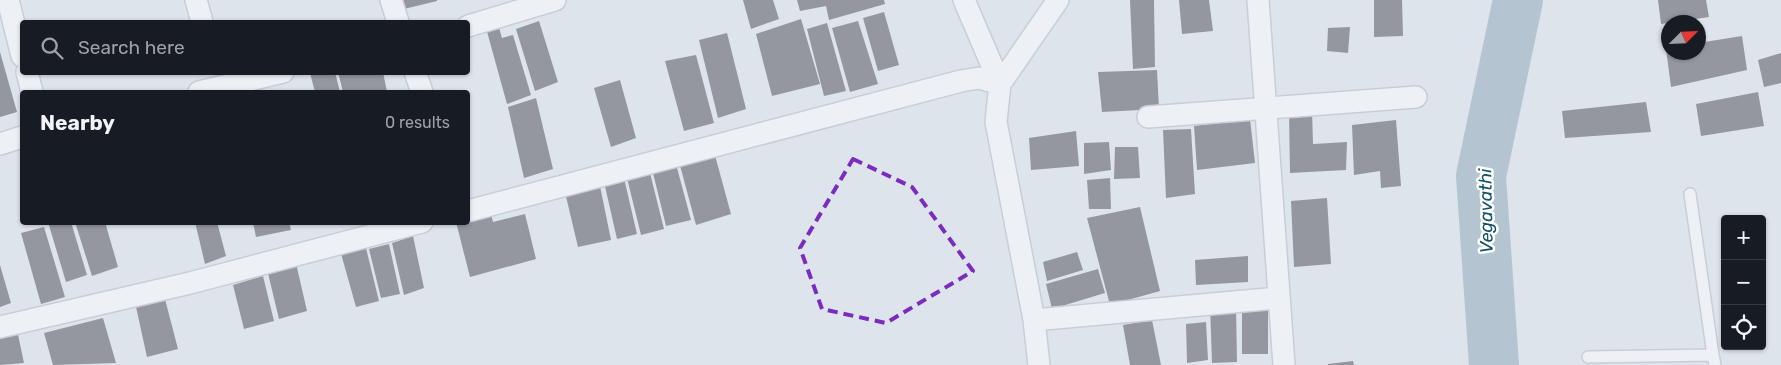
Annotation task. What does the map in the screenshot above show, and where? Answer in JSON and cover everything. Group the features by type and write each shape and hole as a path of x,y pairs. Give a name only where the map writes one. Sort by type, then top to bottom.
{"street":[{"path":"8,0 20,48"},
{"path":"196,0 201,20"},
{"path":"391,0 397,20"},
{"path":"470,25 555,0"},
{"path":"964,0 1000,84"},
{"path":"1039,365 1034,320 996,122 1000,84 1058,0"},
{"path":"1258,0 1284,365"},
{"path":"28,75 32,90"},
{"path":"211,84 265,75"},
{"path":"416,75 421,90"},
{"path":"470,210 961,81 979,78 1000,84"},
{"path":"1148,117 1416,96"},
{"path":"0,144 20,138"},
{"path":"0,327 190,284 411,225"},
{"path":"1034,320 1278,298"}],"lane":[{"path":"1588,357 1714,360 1690,194"}],"highlighted area":[{"path":"853,159 912,187 973,271 886,323 822,309 800,248"}],"building":[{"path":"401,0 437,0 437,1 404,9"},
{"path":"743,0 773,0 779,19 751,29"},
{"path":"797,0 884,0 885,4 829,20 826,6 800,11"},
{"path":"1130,0 1154,0 1155,67 1133,69"},
{"path":"1179,0 1209,0 1213,31 1182,34"},
{"path":"1374,0 1402,0 1403,36 1374,37"},
{"path":"1658,0 1706,0 1709,17 1706,17 1706,15 1661,15 1661,24"},
{"path":"884,12 899,65 878,71 863,18"},
{"path":"801,19 820,84 772,96 756,34"},
{"path":"539,21 558,82 535,91 516,29"},
{"path":"858,21 878,84 850,92 832,28"},
{"path":"827,23 846,91 824,96 807,29"},
{"path":"498,24 502,38 513,35 531,95 507,104 486,28"},
{"path":"1350,27 1348,53 1327,51 1328,28"},
{"path":"727,33 746,109 718,118 699,40"},
{"path":"1742,36 1747,70 1671,87 1667,60 1706,60 1706,42"},
{"path":"0,52 17,112 0,117"},
{"path":"1781,53 1781,83 1764,87 1758,60"},
{"path":"696,55 714,123 684,131 665,61"},
{"path":"1157,70 1159,109 1102,112 1098,72"},
{"path":"311,75 336,75 340,90 314,90"},
{"path":"339,75 384,75 387,90 342,90"},
{"path":"620,80 636,138 611,147 594,88"},
{"path":"1758,92 1764,126 1701,136 1696,104"},
{"path":"536,98 553,169 524,178 508,107"},
{"path":"1646,102 1651,132 1565,138 1562,111"},
{"path":"1312,110 1313,144 1347,142 1346,170 1290,173 1289,112"},
{"path":"1250,119 1255,163 1197,170 1194,126"},
{"path":"1396,120 1401,186 1381,188 1380,171 1354,175 1352,125"},
{"path":"1191,129 1195,194 1166,198 1163,130"},
{"path":"1076,131 1079,166 1031,170 1029,138"},
{"path":"1109,142 1111,170 1084,174 1084,143"},
{"path":"1115,147 1138,147 1140,178 1114,179"},
{"path":"713,148 731,214 696,225 678,158"},
{"path":"676,164 691,220 666,226 652,169"},
{"path":"649,169 664,229 641,235 626,174"},
{"path":"624,178 637,234 617,239 604,182"},
{"path":"1110,178 1111,209 1089,209 1087,180"},
{"path":"599,181 611,240 578,247 564,188"},
{"path":"1327,198 1331,264 1294,267 1291,201"},
{"path":"1140,207 1160,291 1110,305 1087,218"},
{"path":"490,210 493,222 525,214 536,259 470,277 457,225 470,225 470,215"},
{"path":"49,225 72,225 87,275 66,282"},
{"path":"76,225 106,225 118,267 92,276"},
{"path":"196,225 218,225 226,256 205,264"},
{"path":"254,225 290,225 291,230 256,237"},
{"path":"44,227 65,297 41,304 21,233"},
{"path":"413,236 424,288 404,295 392,243"},
{"path":"365,244 379,301 356,307 340,250"},
{"path":"389,244 400,294 381,298 369,249"},
{"path":"1077,252 1083,270 1047,281 1043,262"},
{"path":"1248,256 1248,282 1196,285 1195,260"},
{"path":"295,259 307,311 279,319 266,265"},
{"path":"0,265 11,303 0,307"},
{"path":"1098,269 1105,293 1052,309 1046,284"},
{"path":"263,276 274,321 244,329 233,285"},
{"path":"165,299 178,349 147,357 136,307"},
{"path":"1210,305 1236,305 1237,362 1212,363"},
{"path":"1242,309 1268,309 1268,354 1242,354"},
{"path":"103,318 116,363 53,365 44,333"},
{"path":"1152,320 1161,365 1130,365 1123,325"},
{"path":"1206,322 1208,360 1187,363 1186,324"},
{"path":"17,330 24,363 0,365 0,334"},
{"path":"1353,361 1354,365 1328,365 1328,364"}],"waterway":[{"name":"Vegavathi","path":"1494,365 1481,176 1518,0"}]}
